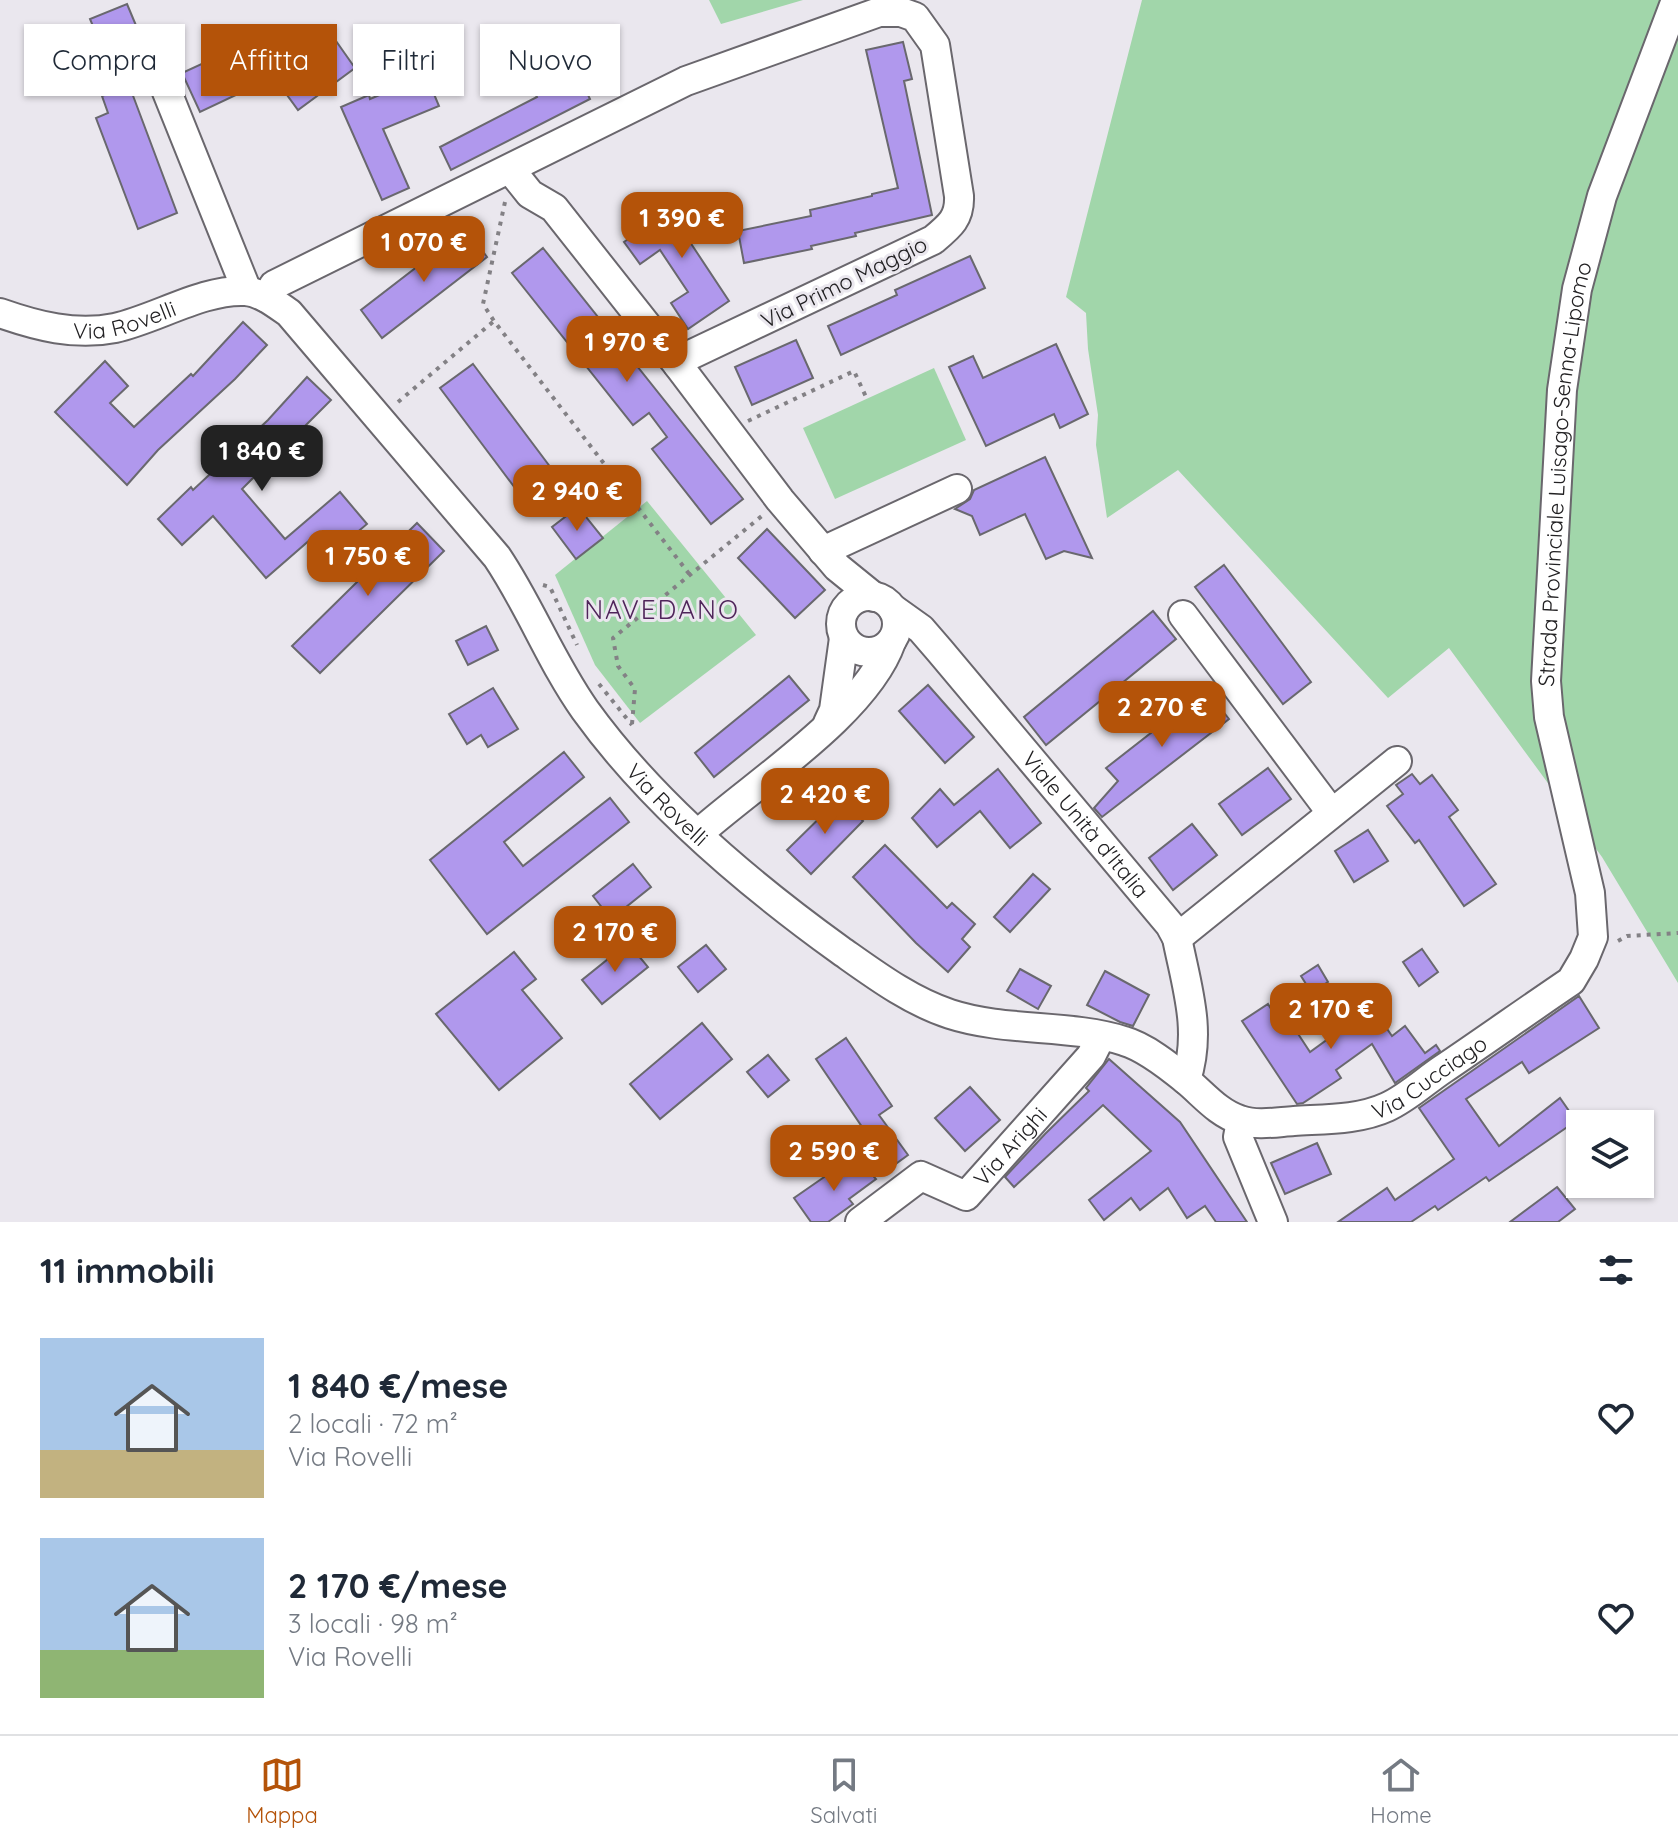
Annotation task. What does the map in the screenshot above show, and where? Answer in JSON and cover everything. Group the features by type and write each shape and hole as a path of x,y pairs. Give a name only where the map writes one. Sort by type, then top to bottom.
{"street":[{"name":"Strada Provinciale Luisago-Senna-Lipomo","path":"1584,959 1593,937 1590,893 1549,717 1546,681 1562,390 1577,289 1602,196 1676,0"},
{"name":"Via Primo Maggio","path":"510,169 686,81 879,12 901,12 915,17 935,45 959,196 959,212 951,225 933,240 686,357 678,365"},
{"name":"Via Rovelli","path":"170,96 257,294"},
{"path":"257,294 510,169"},
{"name":"Viale Unità d'Italia","path":"510,169 530,194 554,208 780,500 830,559 883,603 921,629 1170,925 1177,938 1195,1028 1192,1061 1186,1080"},
{"name":"Via Rovelli","path":"0,313 35,325 75,332 114,328 221,293 257,294 289,313 497,557 519,590 555,661 584,708 624,759 747,879 795,918 878,977 917,1000 951,1014 988,1023 1126,1041 1241,1121"},
{"path":"891,642 871,652 860,651 844,638 841,629 845,609 844,583 830,559 957,489"},
{"path":"698,834 851,705 886,655 896,632 897,620 883,603 862,597 852,601 845,609"},
{"path":"1183,615 1331,812"},
{"path":"826,727 834,710 844,638"},
{"path":"1177,938 1397,761"},
{"name":"Via Cucciago","path":"1241,1121 1256,1123 1340,1118 1387,1107 1571,981 1584,959"},
{"name":"Via Arighi","path":"860,1222 921,1176 966,1196 1091,1056 1101,1036"},
{"path":"1241,1121 1238,1137 1273,1222"}],"path":[{"path":"497,200 506,201 483,304 690,575"},
{"path":"387,411 494,321"},
{"path":"728,431 854,371 867,399"},
{"path":"626,730 632,725 635,689 618,666 613,638 780,500"},
{"path":"541,584 550,587 580,652"},
{"path":"593,673 632,725"},
{"path":"1584,959 1627,936 1678,933"}],"green space":[{"path":"709,0 803,0 721,24"},
{"path":"1142,0 1678,0 1678,983 1602,857 1449,648 1388,698 1178,470 1107,518 1096,445 1098,415 1086,313 1066,297"},
{"path":"934,368 966,440 835,499 803,428"},
{"path":"647,501 756,635 640,723 595,665 555,575"}],"building":[{"path":"127,4 135,24 92,24 90,19"},
{"path":"337,42 353,65 353,69 337,81"},
{"path":"903,42 912,79 904,81 932,215 855,233 856,236 811,246 812,249 744,263 738,231 811,216 810,210 898,188 866,50"},
{"path":"201,64 201,96 234,96 200,112 185,80 185,72"},
{"path":"102,96 133,96 177,213 138,229 96,118 108,113"},
{"path":"288,96 317,96 298,110"},
{"path":"367,96 370,99 377,96 435,96 439,106 383,129 409,188 382,200 341,107"},
{"path":"589,96 590,99 451,170 440,147 537,97"},
{"path":"693,194 709,216 684,233 729,301 688,329 671,303 688,292 660,250 640,264 624,242"},
{"path":"466,229 487,257 382,338 361,310"},
{"path":"543,248 743,499 711,524 652,449 667,437 649,413 633,425 512,273"},
{"path":"970,256 985,288 841,355 828,326 897,295 895,290"},
{"path":"243,322 267,345 158,450 127,485 55,412 105,361 128,386 110,403 134,427 191,374 193,376"},
{"path":"796,340 813,378 752,405 735,367"},
{"path":"1056,344 1088,414 1060,428 1054,414 986,446 949,367 973,356 983,378"},
{"path":"473,364 560,480 527,504 440,388"},
{"path":"307,377 331,400 242,489 285,539 340,492 367,524 335,551 319,532 266,578 213,516 182,545 158,519 268,420"},
{"path":"1045,457 1092,558 1064,551 1046,559 1025,514 980,535 972,516 955,509 970,499 974,490"},
{"path":"578,507 603,538 576,559 552,527"},
{"path":"417,523 444,551 320,673 292,646"},
{"path":"767,529 825,590 795,618 738,558"},
{"path":"1224,565 1311,682 1283,704 1195,587"},
{"path":"1153,611 1176,639 1046,745 1024,717"},
{"path":"486,626 498,650 468,665 456,641"},
{"path":"789,676 809,700 714,777 695,753"},
{"path":"928,685 974,737 945,763 899,711"},
{"path":"493,688 518,729 488,747 481,735 467,744 449,714"},
{"path":"1206,690 1229,719 1102,817 1094,808 1118,781 1106,768"},
{"path":"564,752 584,777 504,842 523,866 610,798 629,822 487,934 430,860"},
{"path":"1268,768 1291,799 1242,835 1219,804"},
{"path":"998,769 1041,823 1010,848 980,811 937,847 912,818 940,789 954,805"},
{"path":"1412,774 1420,784 1432,775 1458,810 1449,817 1496,884 1464,906 1419,840 1415,843 1387,806 1403,794 1396,785"},
{"path":"840,798 863,821 811,874 787,850"},
{"path":"1192,824 1217,855 1173,890 1149,858"},
{"path":"1368,830 1388,861 1354,882 1335,851"},
{"path":"885,845 947,908 952,903 975,924 962,939 970,947 948,972 853,877"},
{"path":"633,864 651,887 611,919 593,896"},
{"path":"1033,874 1050,889 1010,932 994,917"},
{"path":"628,943 648,967 602,1004 582,980"},
{"path":"706,945 726,969 698,992 678,967"},
{"path":"1422,949 1438,972 1419,986 1403,962"},
{"path":"514,952 536,979 522,990 562,1038 499,1090 436,1014"},
{"path":"1318,965 1328,982 1311,992 1301,976"},
{"path":"1020,969 1051,986 1038,1009 1007,991"},
{"path":"1105,971 1149,995 1133,1026 1087,1005"},
{"path":"1579,996 1599,1028 1529,1073 1522,1062 1466,1099 1499,1146 1560,1098 1568,1110 1566,1128 1489,1181 1486,1177 1438,1210 1435,1206 1411,1222 1338,1222 1387,1188 1395,1200 1454,1159 1419,1108"},
{"path":"1268,1004 1281,1025 1289,1020 1310,1052 1372,1007 1392,1036 1405,1026 1425,1053 1436,1045 1440,1051 1395,1083 1372,1044 1336,1070 1341,1078 1297,1104 1242,1021"},
{"path":"702,1023 732,1059 660,1119 630,1084"},
{"path":"846,1038 892,1106 879,1115 908,1155 890,1168 816,1059"},
{"path":"768,1055 789,1080 768,1097 747,1072"},
{"path":"1109,1059 1180,1122 1247,1222 1216,1222 1205,1206 1187,1218 1168,1188 1140,1210 1131,1198 1104,1220 1089,1200 1151,1151 1103,1105 1014,1187 1005,1177 1089,1091 1086,1088"},
{"path":"970,1087 1000,1120 965,1151 935,1118"},
{"path":"1317,1143 1331,1174 1285,1194 1271,1163"},
{"path":"857,1158 876,1179 849,1199 853,1204 828,1222 811,1222 794,1198"},
{"path":"1557,1187 1575,1209 1558,1222 1510,1222"}],"district":[{"name":"NAVEDANO","path":"662,609"}]}
